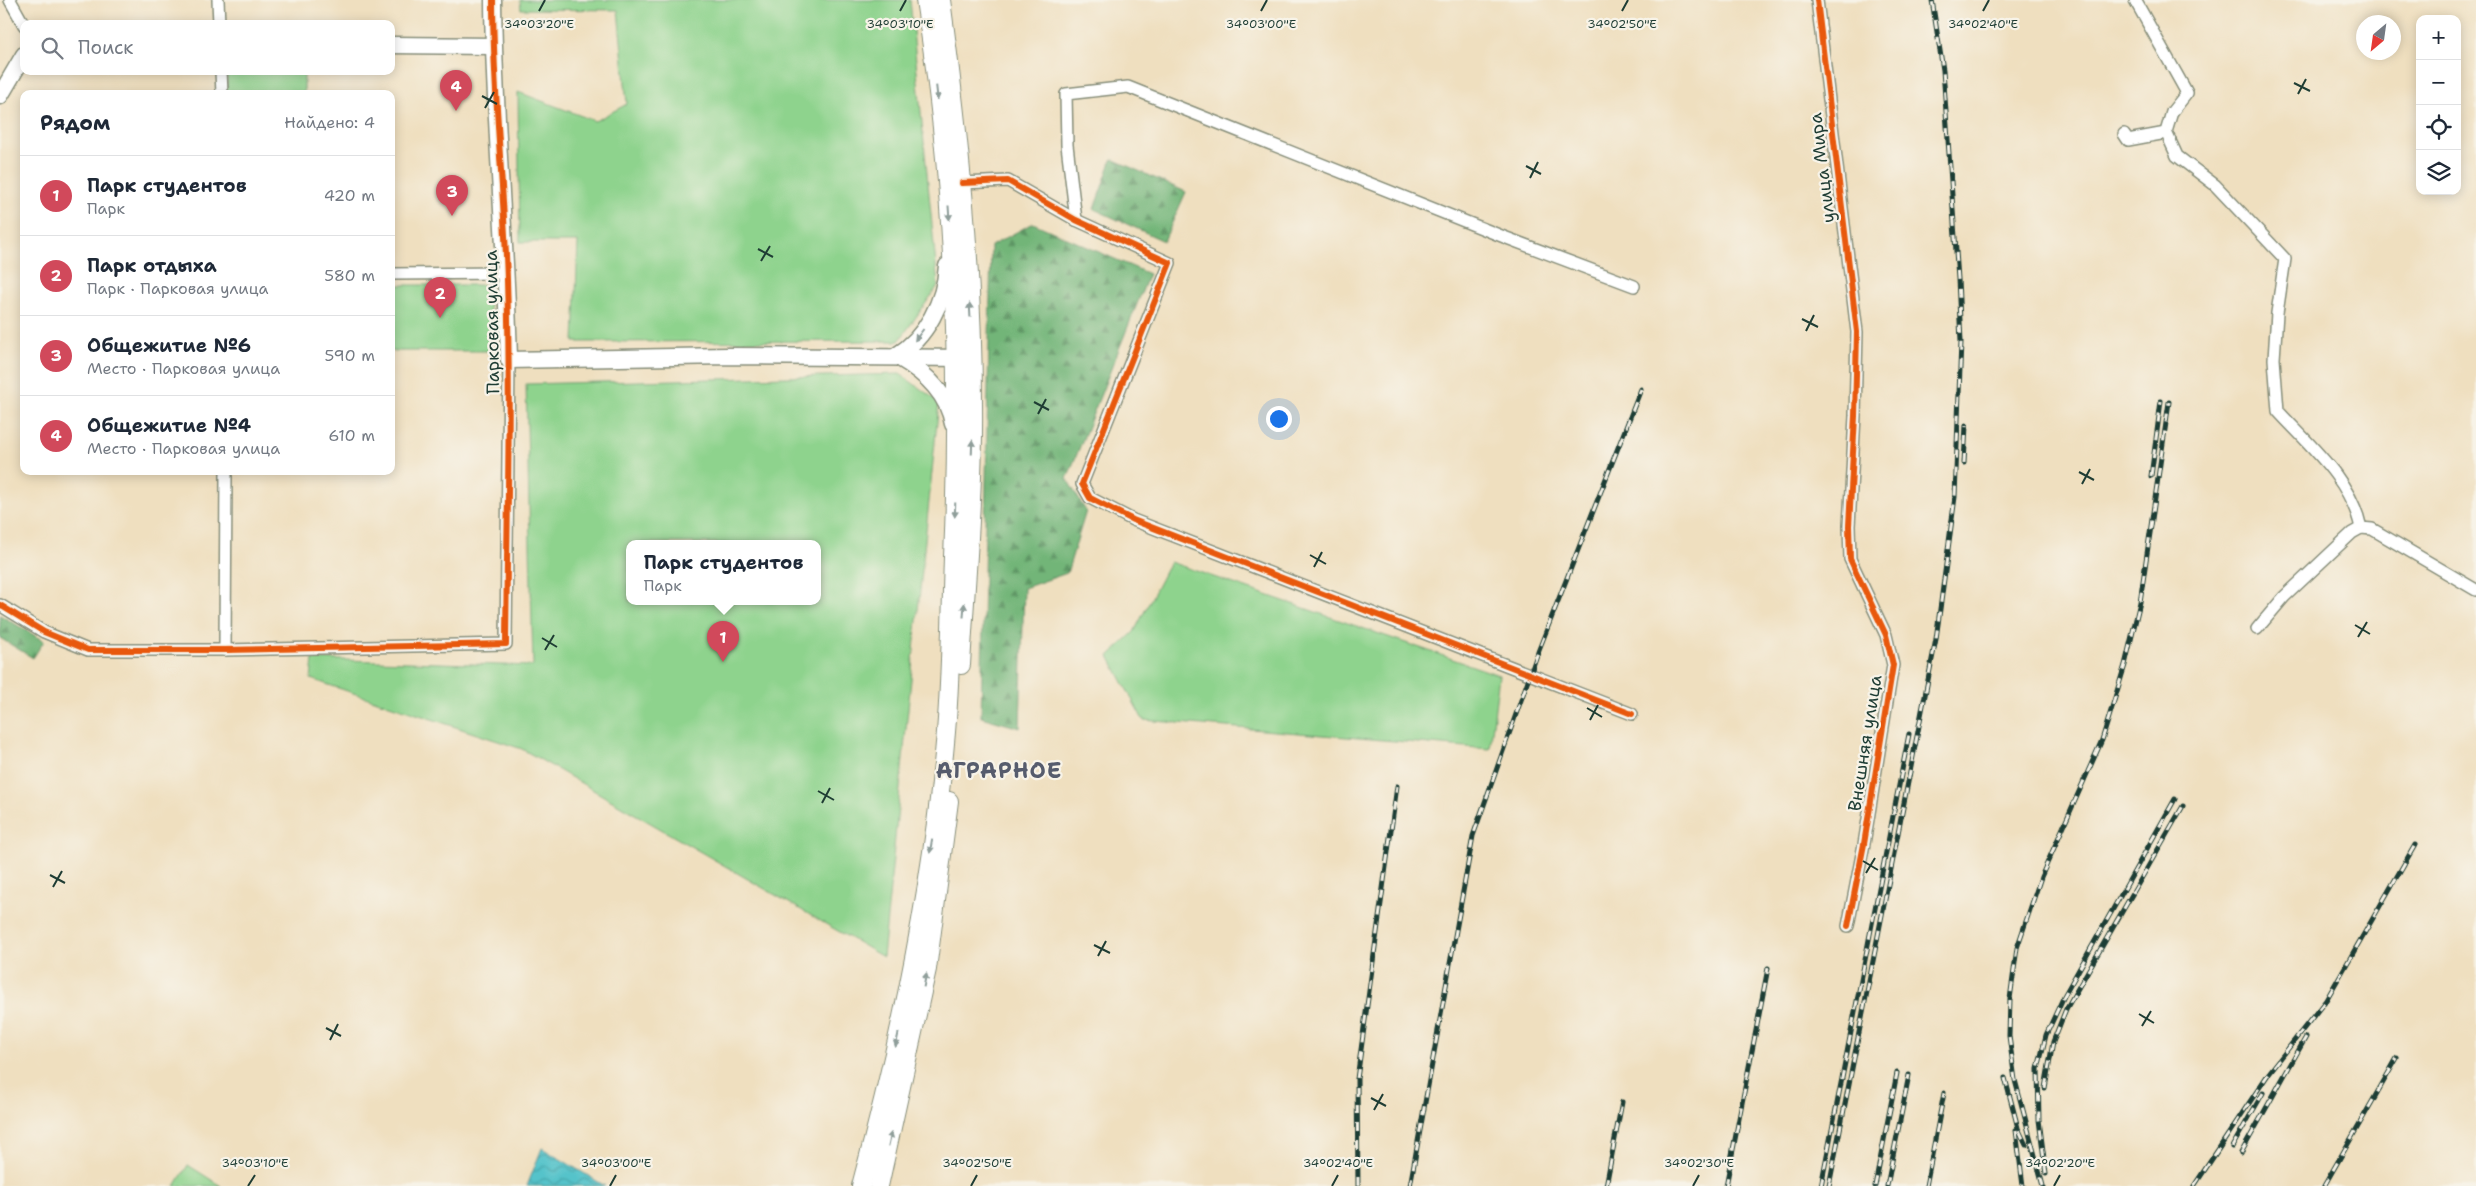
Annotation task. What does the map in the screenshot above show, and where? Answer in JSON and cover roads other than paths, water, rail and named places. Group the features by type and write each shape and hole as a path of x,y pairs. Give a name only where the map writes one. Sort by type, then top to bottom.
{"main road":[{"path":"861,1186 885,1095 910,975 935,826 946,731 956,443 964,358 934,63 925,0"},
{"path":"879,1186 927,969 947,827 956,733 971,508 964,358 962,183 941,0"}],"street":[{"path":"10,0 21,20"},
{"path":"218,0 219,20"},
{"name":"Парковая улица","path":"225,650 506,644 509,360 507,273 493,46 493,0"},
{"name":"улица Мира","path":"1817,0 1857,332"},
{"path":"2135,0 2187,93 2172,112 2166,133 2177,156 2215,185 2285,259 2277,313 2274,359 2278,411 2322,455 2357,509 2362,528"},
{"path":"395,45 493,46"},
{"path":"0,96 20,62"},
{"path":"221,75 222,90"},
{"path":"1076,220 1067,145 1066,94 1128,87 1504,237 1634,286"},
{"path":"2124,134 2128,140 2166,133"},
{"path":"962,183 1008,181 1076,220 1170,263 1082,484 1090,498 1133,520 1632,714"},
{"path":"896,356 905,351 921,334 941,299 946,282 951,241"},
{"path":"395,274 507,273"},
{"name":"Внешняя улица","path":"1848,926 1864,844 1893,665 1886,635 1850,559 1849,526 1856,416 1857,332"},
{"path":"509,360 728,356 964,358"},
{"path":"896,356 918,369 944,397 951,410 956,443"},
{"path":"0,605 44,632 88,650 225,650 226,475"},
{"path":"2257,629 2284,597 2352,533 2362,528 2372,530 2476,590"}],"water":[{"path":"542,1148 605,1186 527,1186"}],"railway":[{"path":"1829,1186 1936,639 1955,497 1961,342 1943,70 1932,0"},
{"path":"1410,1186 1473,836 1538,652 1641,389"},
{"path":"2151,476 2161,401"},
{"path":"2043,1186 2015,1080 2009,1036 2010,999 2017,948 2041,877 2102,740 2125,665 2140,602 2169,402"},
{"path":"1964,463 1966,425"},
{"path":"1821,1186 1909,734"},
{"path":"1358,1186 1357,1079 1397,786"},
{"path":"2046,1174 2039,1120 2038,1069 2046,1035 2064,996 2175,799"},
{"path":"2045,1088 2053,1042 2066,1009 2183,806"},
{"path":"2194,1186 2269,1073 2326,1000 2415,845"},
{"path":"1726,1186 1768,968"},
{"path":"2241,1153 2306,1037"},
{"path":"2324,1186 2397,1058"},
{"path":"1875,1186 1897,1073"},
{"path":"1887,1186 1909,1075"},
{"path":"2005,1078 2018,1128 2026,1145"},
{"path":"1926,1186 1944,1093"},
{"path":"2232,1147 2263,1093"},
{"path":"1606,1186 1622,1102"},
{"path":"2016,1130 2023,1186"}],"place":[{"name":"Общежитие №4","path":"456,111"},
{"name":"Общежитие №6","path":"452,216"},
{"name":"Парк отдыха","path":"440,318"},
{"name":"Парк студентов","path":"723,662"}],"district":[{"name":"АГРАРНОЕ","path":"999,770"}]}
